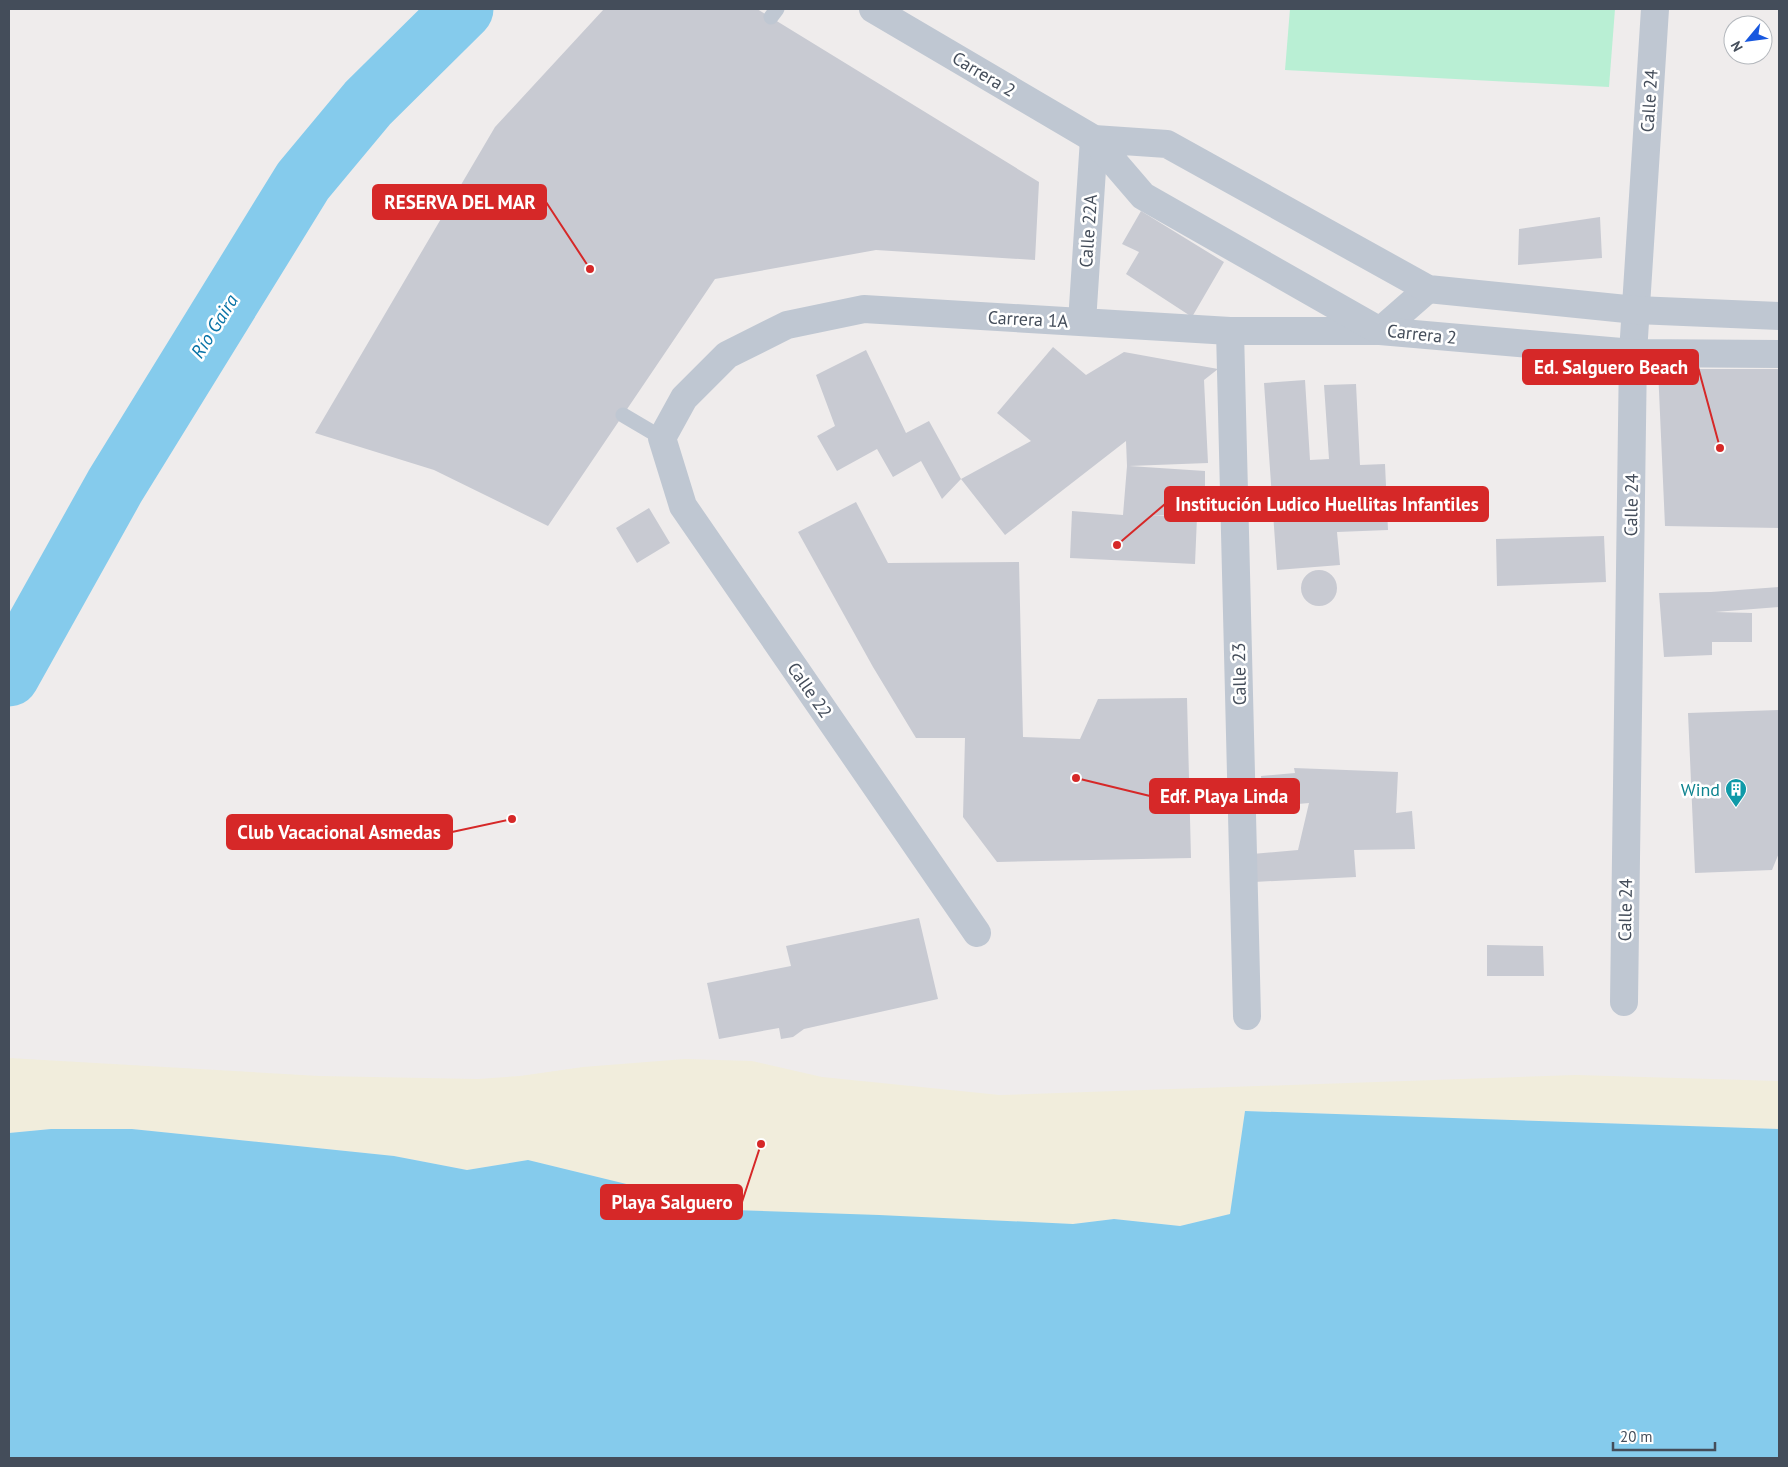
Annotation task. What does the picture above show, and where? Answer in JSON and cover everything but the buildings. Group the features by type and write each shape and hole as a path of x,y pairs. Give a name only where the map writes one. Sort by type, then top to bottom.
{"street":[{"name":"Carrera 2","path":"873,9 1094,139 1143,196 1380,331 1633,353 1779,354"},
{"name":"Calle 24","path":"1624,1002 1633,353 1655,9"},
{"name":"Carrera 2","path":"1094,139 1167,144 1428,289 1636,310 1779,316"},
{"name":"Calle 22A","path":"1082,322 1094,139"},
{"path":"1380,331 1428,289"},
{"name":"Carrera 1A","path":"662,438 684,398 727,355 787,324 864,309 1230,331 1380,331"},
{"name":"Calle 23","path":"1230,331 1247,1016"},
{"name":"Calle 22","path":"662,438 683,506 977,933"}],"lane":[{"path":"623,415 662,438"}],"green space":[{"path":"1290,9 1615,9 1609,87 1285,70"}],"sand":[{"path":"9,1058 319,1076 478,1079 520,1076 583,1067 685,1059 752,1061 822,1077 1000,1095 1576,1075 1779,1081 1779,1129 1245,1111 1230,1214 1180,1226 1114,1219 1073,1224 733,1210 528,1160 467,1170 394,1156 132,1129 51,1129 9,1133"}],"water":[{"path":"1245,1111 1779,1129 1779,1458 9,1458 9,1133 51,1129 132,1129 394,1156 467,1170 528,1160 733,1210 1073,1224 1114,1219 1180,1226 1230,1214"}],"waterway":[{"name":"Río Gaira","path":"9,676 115,486 303,181 368,103 463,9"}],"place":[{"name":"RESERVA DEL MAR","path":"590,269"},
{"name":"Ed. Salguero Beach","path":"1720,448"},
{"name":"Institución Ludico Huellitas Infantiles","path":"1117,545"},
{"name":"Edf. Playa Linda","path":"1076,778"},
{"name":"Wind","path":"1736,808"},
{"name":"Club Vacacional Asmedas","path":"512,819"},
{"name":"Playa Salguero","path":"761,1144"}]}
